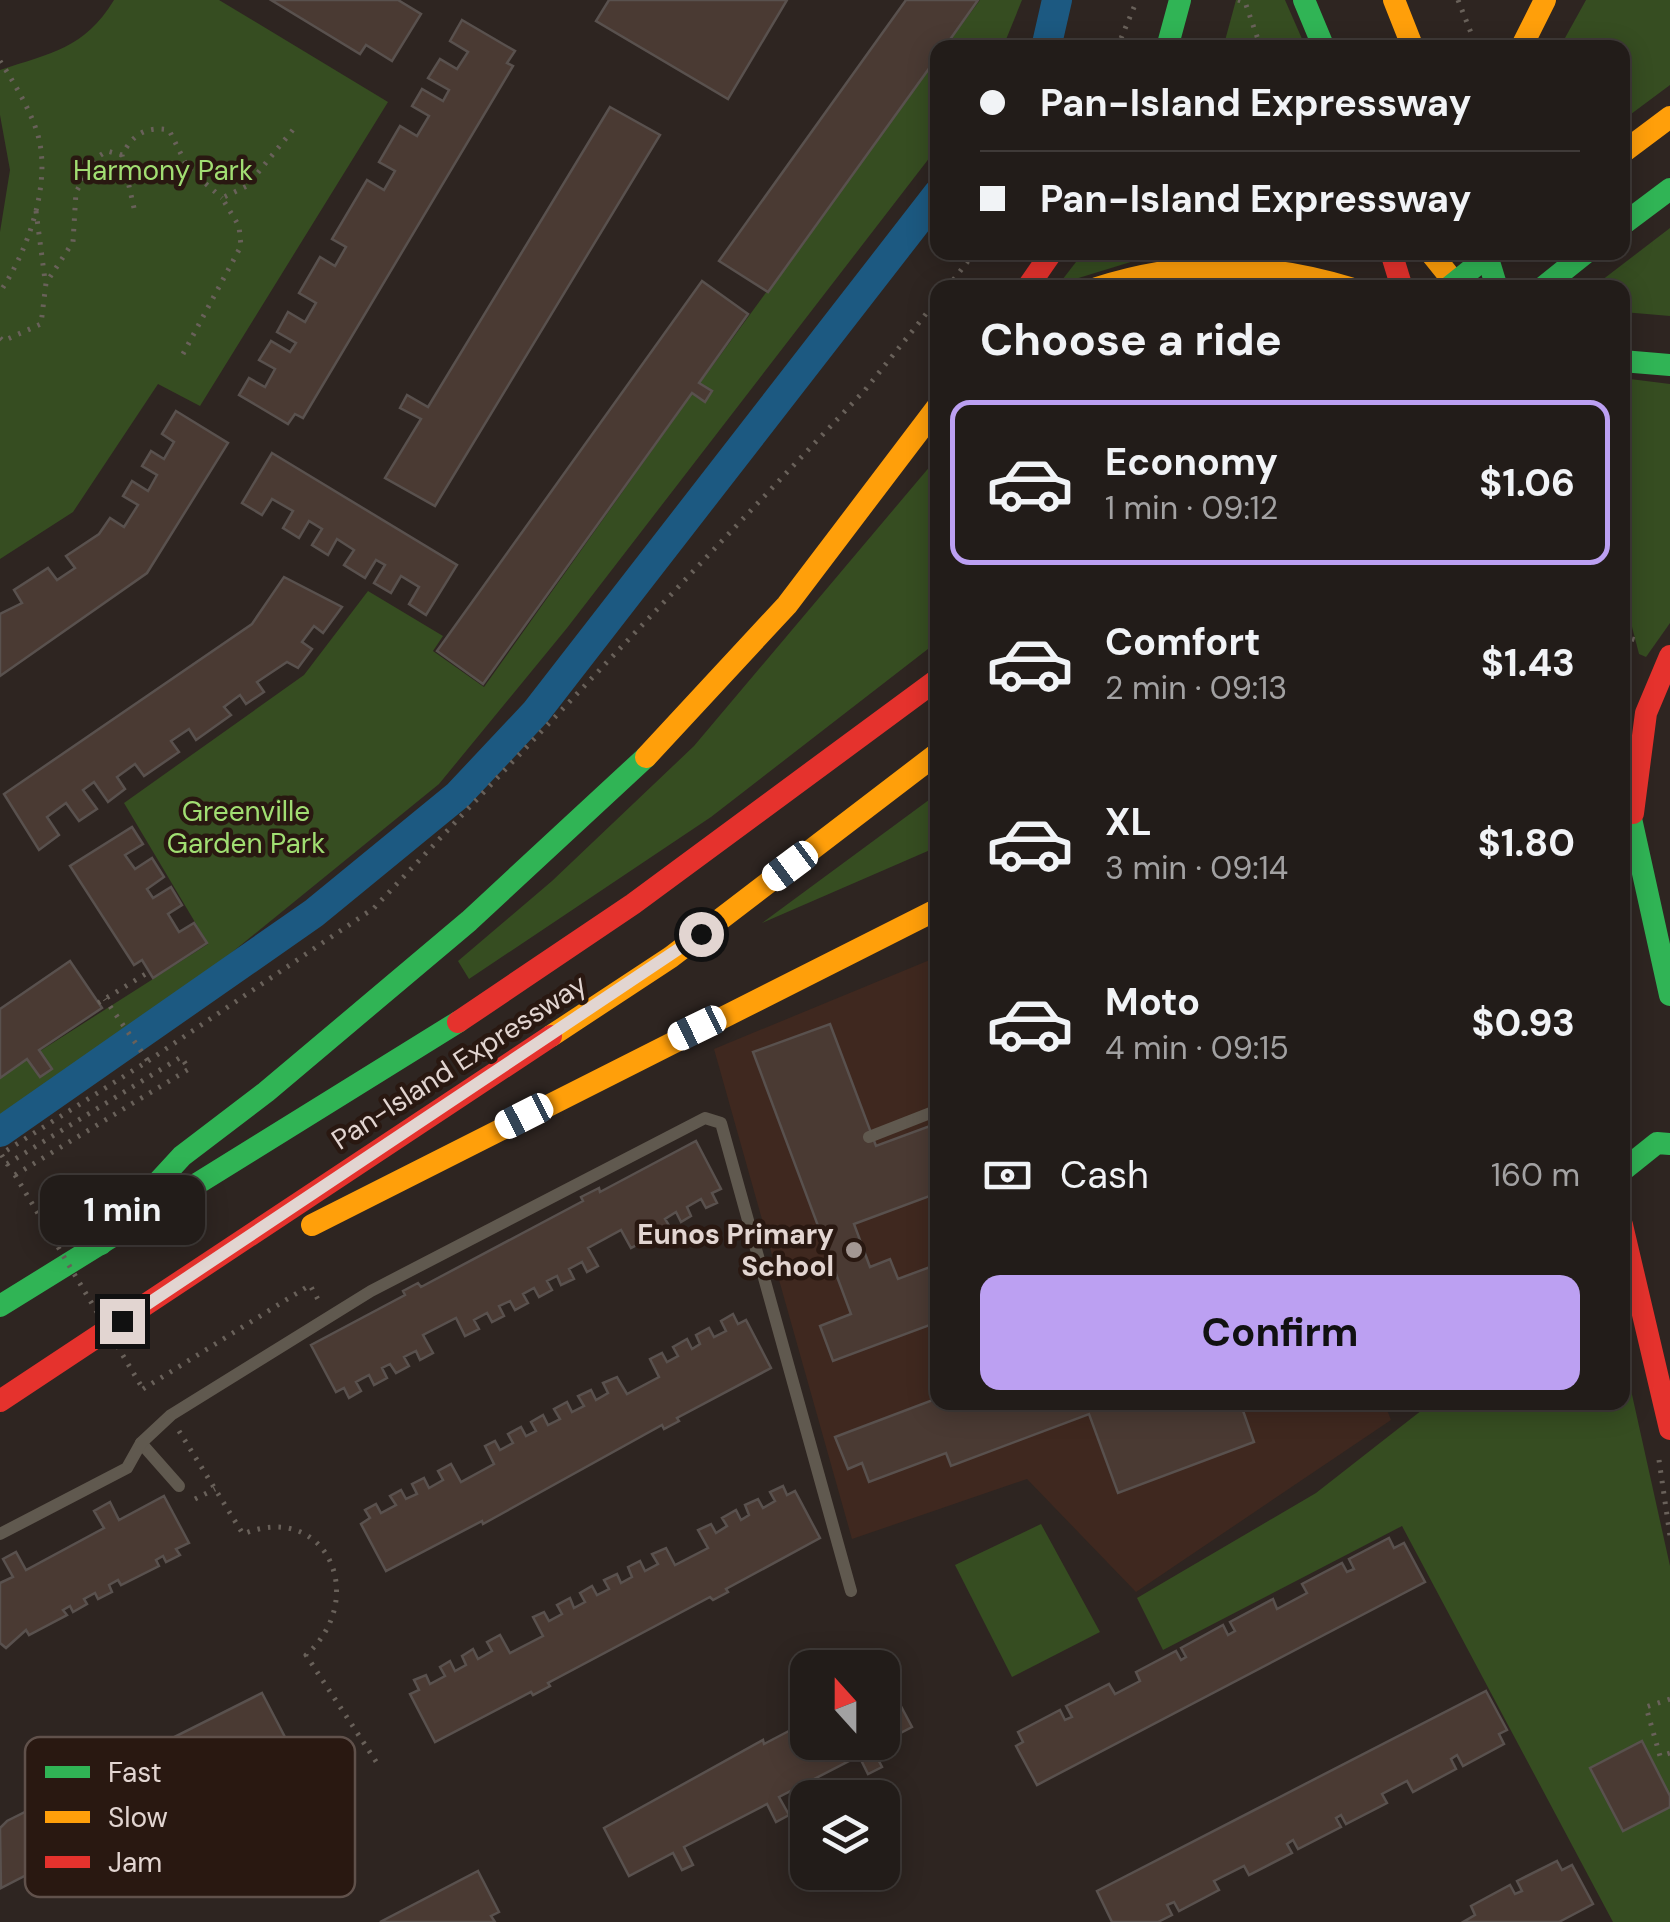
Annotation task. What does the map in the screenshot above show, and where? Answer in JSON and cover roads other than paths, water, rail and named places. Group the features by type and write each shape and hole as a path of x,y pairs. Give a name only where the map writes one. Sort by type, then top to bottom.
{"highway":[{"path":"1169,40 1180,0"},
{"path":"1304,0 1321,40"},
{"path":"1394,0 1410,40"},
{"path":"1526,40 1545,0"},
{"path":"1630,147 1670,116"},
{"path":"1630,219 1670,189"},
{"path":"1450,278 1478,260"},
{"path":"1552,280 1577,260"},
{"path":"1118,280 1137,273 1196,266 1275,267 1321,280"},
{"path":"1630,362 1670,365"},
{"path":"101,1244 182,1156 440,945 630,775 786,605 930,416"},
{"path":"1632,818 1646,713 1670,656"},
{"name":"Pan-Island Expressway","path":"0,1306 388,1069 633,904 930,684"},
{"name":"Pan-Island Expressway","path":"0,1401 671,957 930,759"},
{"path":"1630,810 1670,995"},
{"path":"152,1301 280,1241 930,913"},
{"path":"1630,1165 1657,1143 1670,1144"},
{"path":"1630,1259 1670,1428"}],"lane":[{"path":"870,1136 930,1113"},
{"path":"0,1534 126,1468 142,1443 170,1415 370,1290 705,1118 714,1118 721,1123 851,1591"},
{"path":"142,1443 179,1486"}],"waterway":[{"path":"1048,40 1057,0"},
{"path":"0,1132 314,913 458,795 536,712 930,204"}],"place":[{"name":"Eunos Primary School","path":"854,1250"}],"park label":[{"name":"Harmony Park","path":"163,170"},
{"name":"Greenville Garden Park","path":"246,827"}]}
